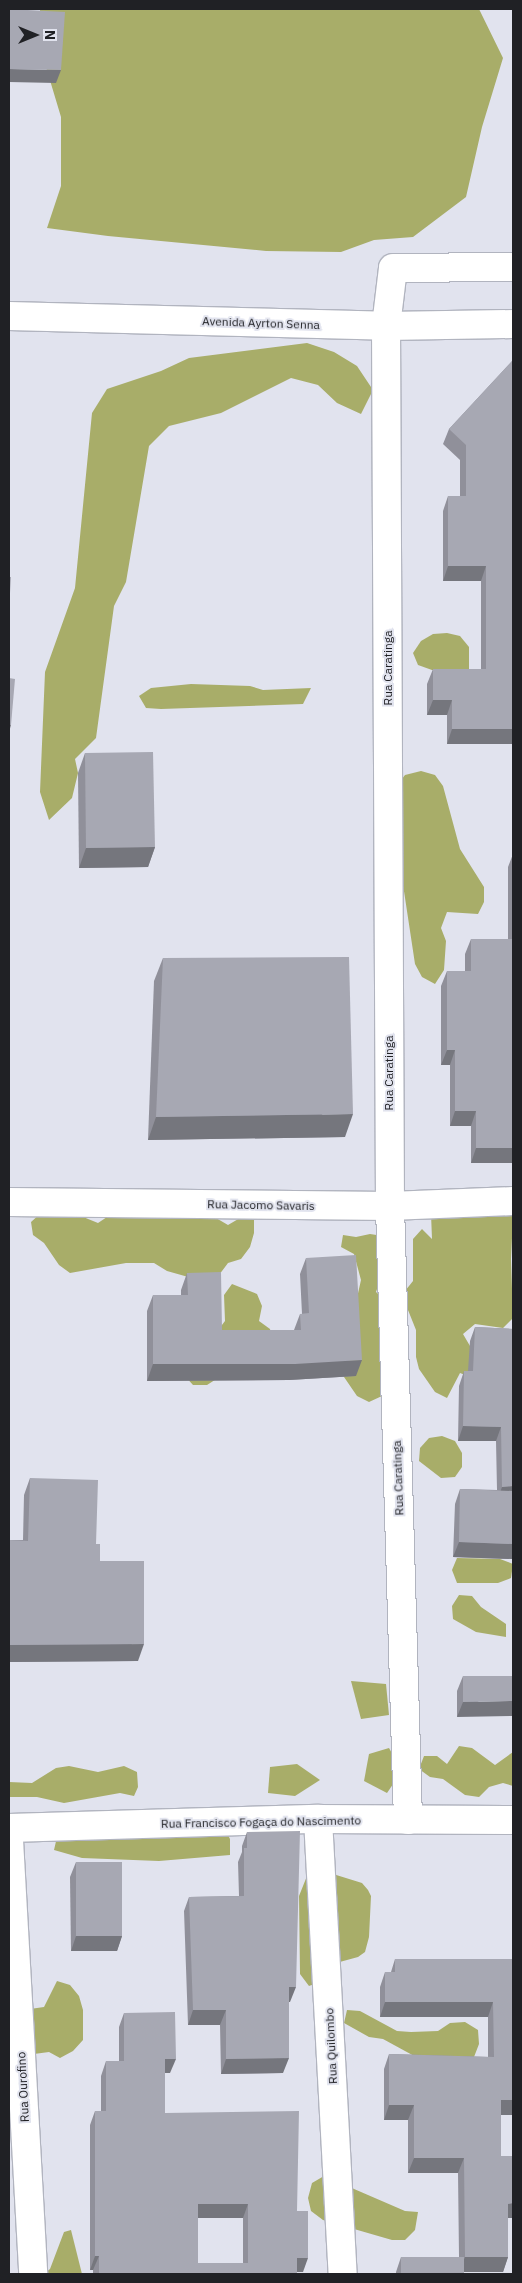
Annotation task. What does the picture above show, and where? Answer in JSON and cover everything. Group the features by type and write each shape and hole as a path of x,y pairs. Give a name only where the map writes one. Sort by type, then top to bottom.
{"street":[{"name":"Rua Caratinga","path":"408,1820 390,1206 386,326 393,268 513,267"},
{"name":"Avenida Ayrton Senna","path":"9,316 386,326 513,324"},
{"name":"Rua Jacomo Savaris","path":"9,1202 390,1206 513,1201"},
{"name":"Rua Francisco Fogaça do Nascimento","path":"9,1828 318,1818 513,1820"},
{"name":"Rua Quilombo","path":"318,1818 343,2274"},
{"name":"Rua Ourofino","path":"9,1840 34,2274"}],"green space":[{"path":"40,9 479,9 503,58 482,127 466,197 413,237 374,240 341,252 266,251 108,236 47,228 61,186 61,117 40,47"},
{"path":"307,343 334,352 357,366 373,390 361,414 337,403 318,385 291,378 221,413 169,426 149,446 126,582 114,606 96,738 75,759 78,773 72,798 49,820 40,792 45,672 75,588 92,413 107,389 161,371 189,358"},
{"path":"447,633 460,636 469,647 469,675 432,670 418,665 413,653 421,641 433,634"},
{"path":"191,684 250,686 263,690 311,688 303,704 161,709 146,708 139,696 151,688"},
{"path":"421,771 435,775 443,786 460,849 484,887 484,902 478,914 447,912 441,928 446,941 444,970 435,984 422,977 415,964 402,878 395,788 405,775"},
{"path":"51,1204 98,1223 110,1215 209,1207 216,1218 228,1225 240,1218 254,1220 254,1233 250,1247 241,1259 228,1263 219,1275 206,1282 167,1271 154,1263 126,1263 70,1273 59,1265 44,1243 33,1235 31,1222"},
{"path":"506,1212 513,1217 511,1259 513,1318 503,1328 475,1324 463,1334 470,1346 473,1378 460,1373 447,1398 435,1392 419,1369 416,1357 416,1330 406,1305 405,1291 413,1281 413,1239 422,1229 432,1239 431,1214"},
{"path":"370,1234 383,1236 386,1263 376,1292 386,1301 380,1328 384,1341 382,1396 369,1402 357,1396 344,1377 342,1365 361,1280 354,1254 341,1247 343,1235 356,1237"},
{"path":"232,1284 257,1294 262,1306 259,1321 270,1329 273,1343 207,1385 193,1385 184,1375 225,1321 224,1295"},
{"path":"442,1436 455,1441 462,1453 462,1467 455,1477 441,1478 419,1461 420,1448 429,1438"},
{"path":"457,1558 500,1559 513,1564 511,1578 498,1583 457,1583 452,1570"},
{"path":"459,1595 472,1596 481,1607 506,1624 506,1637 476,1632 453,1619 452,1606"},
{"path":"351,1681 386,1684 389,1715 361,1719"},
{"path":"459,1746 472,1748 495,1765 513,1752 513,1786 503,1783 489,1787 479,1797 465,1795 443,1779 430,1777 419,1769 424,1756 437,1756 447,1764"},
{"path":"389,1748 402,1771 387,1793 364,1781 369,1754"},
{"path":"297,1764 320,1780 295,1796 268,1793 270,1767"},
{"path":"69,1766 98,1772 124,1766 137,1772 138,1787 134,1796 120,1793 64,1803 37,1797 9,1797 9,1782 32,1783 56,1768"},
{"path":"138,1833 161,1837 227,1833 230,1839 230,1855 159,1861 82,1858 54,1850 57,1837"},
{"path":"333,1874 362,1883 368,1890 371,1896 369,1937 365,1952 358,1957 336,1963 317,1983 309,1986 300,1974 299,1896 307,1876"},
{"path":"57,1981 70,1985 79,1996 83,2010 83,2040 73,2051 60,2058 49,2052 34,2054 21,2095 9,2101 9,2012 44,2007"},
{"path":"347,2010 360,2011 397,2031 438,2031 450,2023 465,2022 478,2030 479,2044 474,2057 416,2057 383,2039 369,2037 344,2023"},
{"path":"324,2176 405,2211 418,2212 415,2230 405,2240 392,2240 323,2220 311,2211 308,2198 312,2183"},
{"path":"71,2230 82,2274 44,2274 50,2269 64,2232"}],"building":[{"path":"9,9 65,12 61,70 9,69"},
{"path":"513,360 513,729 452,729 452,700 433,700 433,669 486,669 486,566 448,566 448,496 466,496 466,445 449,429"},
{"path":"9,577 11,577 9,609"},
{"path":"9,678 15,679 11,725 9,725"},
{"path":"153,752 155,847 86,848 85,753"},
{"path":"471,939 513,939 513,1148 476,1148 476,1111 455,1111 455,1050 447,1050 447,971 471,971"},
{"path":"349,957 353,1114 156,1117 163,958"},
{"path":"356,1255 362,1360 295,1364 153,1364 153,1295 188,1295 187,1273 221,1272 222,1330 301,1330 300,1314 309,1313 306,1258"},
{"path":"475,1327 513,1329 513,1486 502,1487 501,1427 463,1426 464,1371 473,1371"},
{"path":"30,1478 98,1480 96,1544 100,1544 100,1561 144,1561 144,1644 9,1645 9,1540 28,1541"},
{"path":"460,1489 513,1491 513,1544 459,1542"},
{"path":"463,1676 513,1676 513,1701 463,1702"},
{"path":"300,1831 296,1987 289,1987 289,2058 226,2059 226,2010 193,2010 189,1897 244,1896 244,1848 247,1848 247,1832"},
{"path":"76,1862 122,1862 122,1936 76,1936"},
{"path":"395,1959 513,1959 513,2100 501,2100 501,2156 513,2156 513,2203 508,2204 508,2257 465,2257 464,2158 414,2158 414,2105 389,2105 389,2054 494,2057 493,2002 385,2002 385,1972 395,1972"},
{"path":"175,2012 176,2059 165,2059 165,2113 299,2111 297,2211 308,2211 308,2258 297,2258 297,2274 99,2274 99,2256 95,2256 95,2111 106,2111 106,2061 124,2061 124,2013","holes":["198,2204 248,2204 248,2263 198,2263"]},
{"path":"401,2257 464,2257 464,2274 401,2274"}]}
